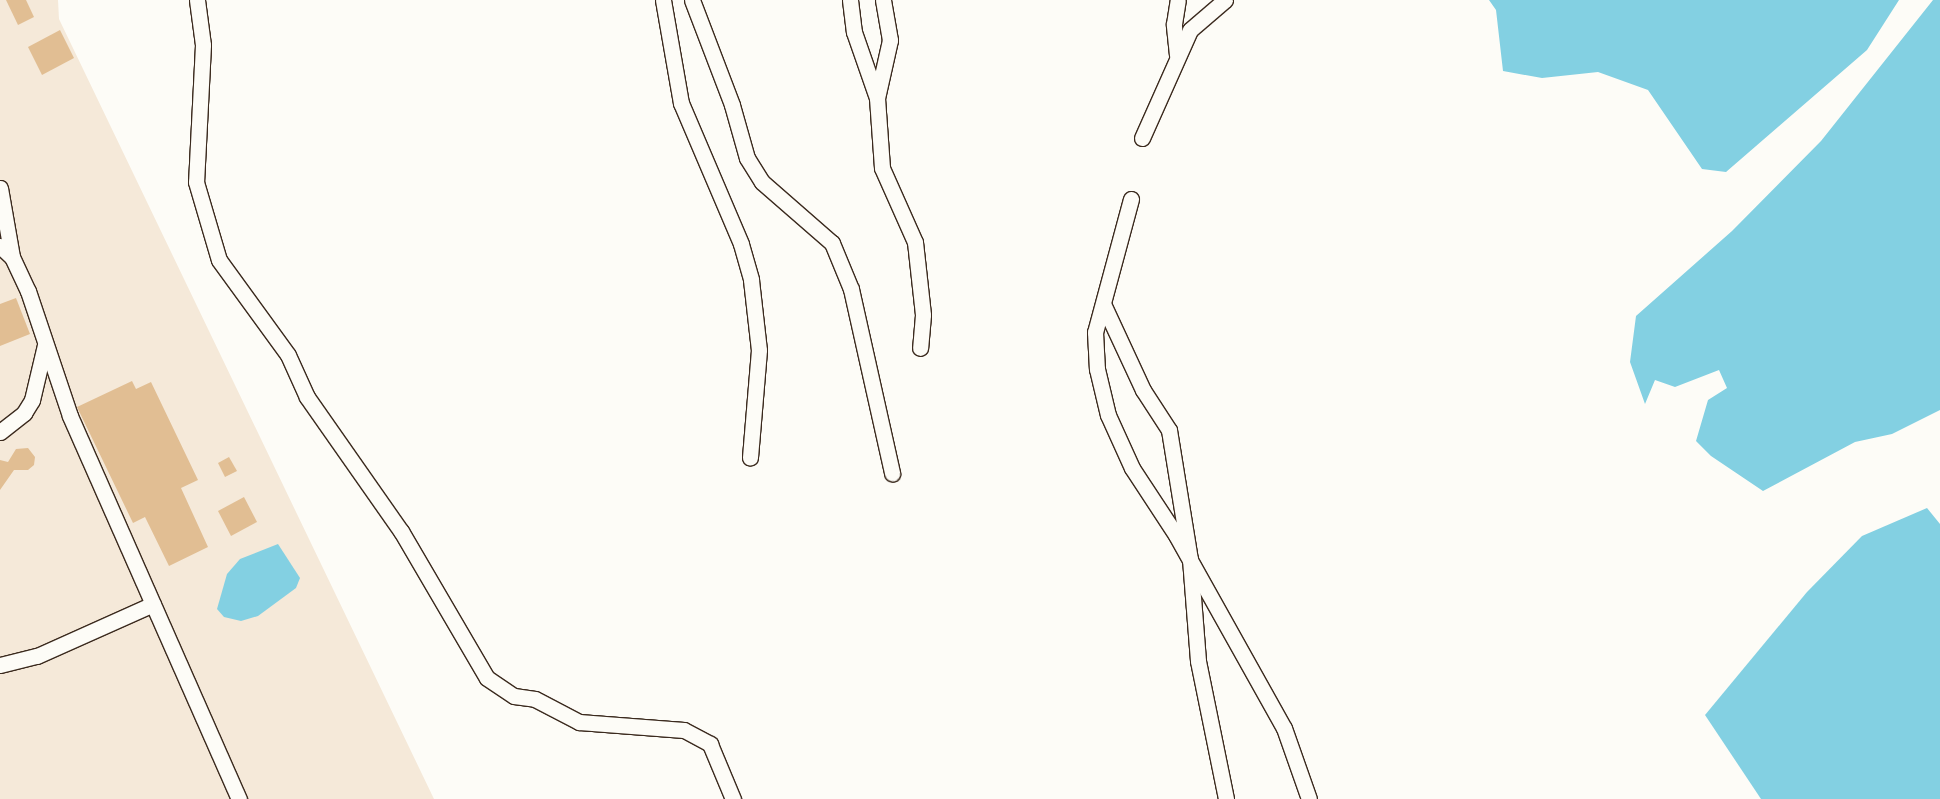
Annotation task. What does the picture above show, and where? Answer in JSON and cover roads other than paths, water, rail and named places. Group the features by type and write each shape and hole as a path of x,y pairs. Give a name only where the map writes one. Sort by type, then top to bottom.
{"lane":[{"path":"197,0 203,45 196,182 220,260 288,355 307,398 401,531 487,678 514,696 535,699 579,722 684,730 710,744 733,799"},
{"path":"663,0 681,103 741,244 750,280 758,350 750,458"},
{"path":"692,0 732,105 747,158 762,182 832,243 851,289 892,473"},
{"path":"850,0 854,32 877,98 882,168 915,242 923,315 920,348"},
{"path":"877,98 890,40 882,0"},
{"path":"1178,0 1174,24 1178,59"},
{"path":"1142,138 1190,30 1225,0"},
{"path":"0,188 12,257 45,341 70,416 239,799"},
{"path":"1131,199 1104,306 1095,332 1097,370 1108,415 1132,468 1190,559 1284,728 1309,799"},
{"path":"0,246 12,257"},
{"path":"1104,306 1143,390 1169,430 1190,559 1198,661 1226,799"},
{"path":"0,432 24,413 32,400 45,341"},
{"path":"0,665 38,656 153,604"}],"water":[{"path":"1489,0 1899,0 1867,50 1726,172 1702,169 1648,90 1598,72 1542,78 1503,71 1496,10"},
{"path":"1933,0 1940,0 1940,410 1892,434 1855,442 1763,491 1711,456 1696,441 1708,400 1727,388 1719,370 1675,387 1655,380 1645,404 1630,362 1636,316 1732,231 1821,141"},
{"path":"1927,508 1940,524 1940,799 1761,799 1705,715 1807,592 1862,536"},
{"path":"278,544 300,578 296,588 258,616 241,621 224,617 217,609 227,574 240,559"}]}
